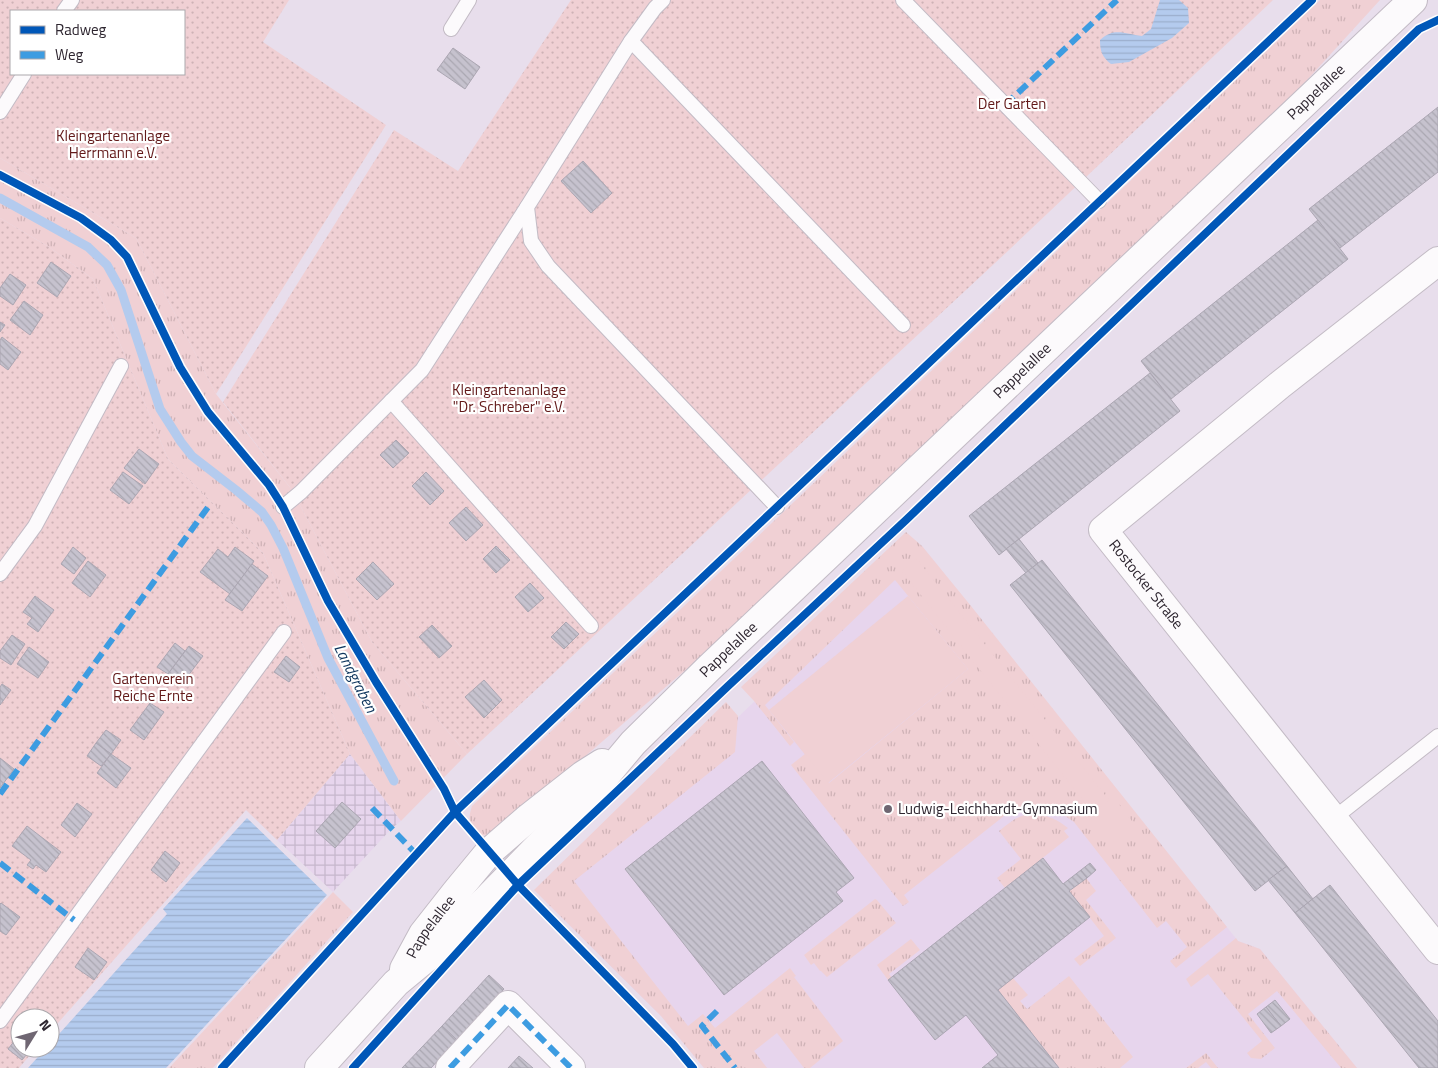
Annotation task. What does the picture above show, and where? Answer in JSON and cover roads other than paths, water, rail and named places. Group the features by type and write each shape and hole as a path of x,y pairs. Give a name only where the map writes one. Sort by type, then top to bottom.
{"main road":[{"name":"Pappelallee","path":"319,1068 396,984 442,945 596,786 633,743 1413,0"},
{"name":"Rostocker Straße","path":"1438,261 1281,384 1103,530 1438,950"},
{"path":"450,1068 508,1005 571,1068"}],"lane":[{"path":"451,29 469,0"},
{"path":"283,507 308,485 422,370 631,41 655,8 664,0"},
{"path":"903,0 1100,201"},
{"path":"631,41 903,325"},
{"path":"0,112 23,75"},
{"path":"527,207 531,241 548,266 777,507"},
{"path":"0,574 35,526 121,366"},
{"path":"391,402 591,626"},
{"path":"0,1021 284,632"},
{"path":"1333,819 1438,736"}],"water":[{"path":"1160,0 1179,0 1188,8 1189,23 1172,38 1129,62 1111,64 1105,59 1100,47 1100,40 1115,32 1142,36 1151,29"},
{"path":"247,818 327,895 166,1068 28,1068 37,1058 60,1058 60,1033 167,914 163,909"}],"waterway":[{"name":"Landgraben","path":"0,198 88,247 107,265 121,290 160,409 192,456 262,512 271,525 283,548 328,658 394,781"}],"place":[{"name":"Ludwig-Leichhardt-Gymnasium","path":"888,809"}],"park label":[{"name":"Der Garten","path":"1012,104"},
{"name":"Kleingartenanlage Herrmann e.V.","path":"113,144"},
{"name":"Kleingartenanlage \"Dr. Schreber\" e.V.","path":"509,398"},
{"name":"Gartenverein Reiche Ernte","path":"153,688"}]}
